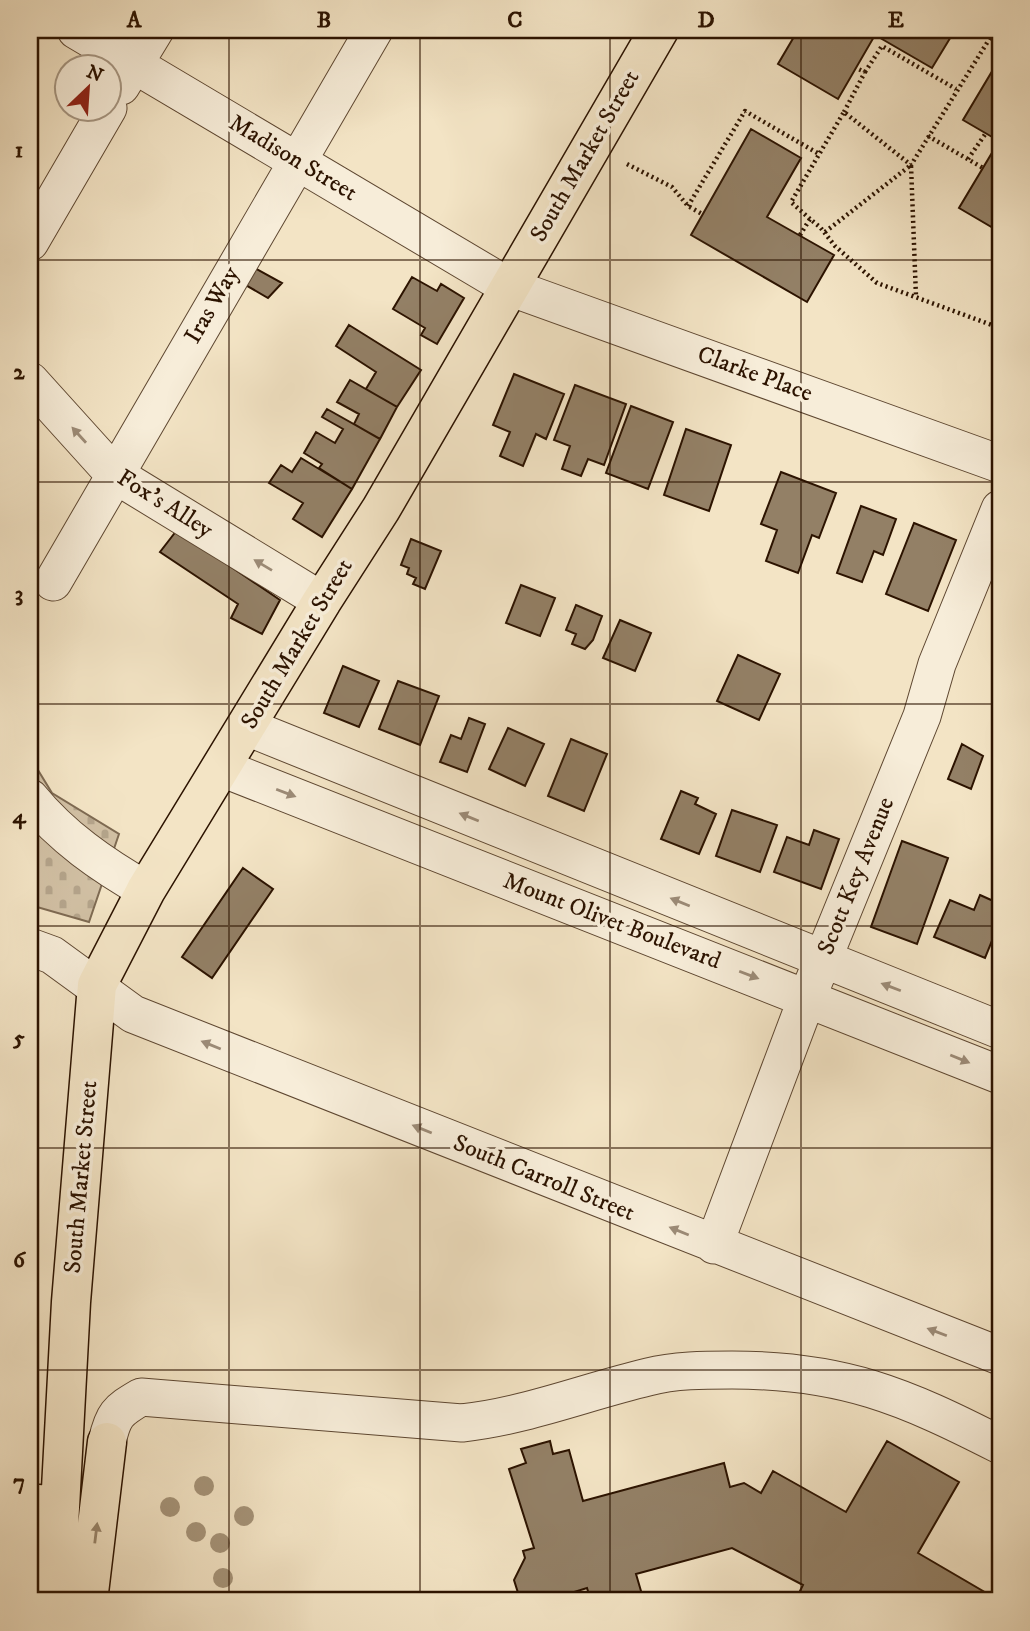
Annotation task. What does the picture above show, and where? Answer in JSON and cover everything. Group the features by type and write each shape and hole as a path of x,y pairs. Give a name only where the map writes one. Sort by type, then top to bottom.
{"main road":[{"name":"South Market Street","path":"55,1601 71,1302 97,985 146,890 381,509 659,30"},
{"name":"South Market Street","path":"30,1561 71,1302"},
{"path":"89,1601 107,1443"}],"street":[{"name":"Madison Street","path":"76,30 509,287"},
{"path":"122,85 155,30"},
{"name":"Iras Way","path":"53,582 296,159 374,30"},
{"path":"30,242 100,122"},
{"name":"Clarke Place","path":"509,287 1000,464"},
{"name":"Fox's Alley","path":"30,382 114,474 322,601"},
{"name":"Scott Key Avenue","path":"714,1245 807,998 922,716 937,664 1000,509"},
{"name":"Mount Olivet Boulevard","path":"247,727 1000,1030"},
{"name":"Mount Olivet Boulevard","path":"222,768 1000,1075"},
{"path":"33,808 108,869 146,890"},
{"name":"South Carroll Street","path":"30,947 52,955 97,985 133,1014 1000,1356"},
{"path":"107,1443 112,1420 121,1409 141,1397 462,1423 496,1419 650,1376 699,1370 738,1370 823,1375 884,1391 940,1414 1000,1445"}],"path":[{"path":"825,232 911,165 995,30"},
{"path":"956,89 882,46 792,202 825,232 835,246 877,283 1000,328"},
{"path":"856,68 865,72"},
{"path":"688,206 745,111 819,155"},
{"path":"844,112 911,165 916,297"},
{"path":"968,159 986,134"},
{"path":"928,136 983,168"},
{"path":"626,164 672,187 688,206 702,214"},
{"path":"800,235 810,219"}],"green space":[{"path":"30,757 52,793 119,834 89,922 30,905"}],"building":[{"path":"798,30 955,30 932,68 875,35 838,99 778,64"},
{"path":"1000,58 1000,232 959,208 999,141 963,120"},
{"path":"751,129 801,158 767,217 834,255 807,302 691,235"},
{"path":"253,267 282,283 268,298 244,284"},
{"path":"412,277 437,291 441,284 464,298 437,344 421,335 425,328 393,309"},
{"path":"349,325 421,370 397,407 366,389 376,372 336,346"},
{"path":"514,374 564,394 546,439 536,434 523,466 500,456 510,432 493,425"},
{"path":"350,380 397,407 380,439 354,424 359,414 337,402"},
{"path":"575,385 626,404 604,465 588,459 581,476 562,469 570,446 554,440"},
{"path":"631,406 673,422 648,489 606,473"},
{"path":"327,409 380,439 352,489 319,468 322,464 304,453 316,432 335,443 343,429 322,417"},
{"path":"686,429 731,445 709,511 664,495"},
{"path":"301,458 352,489 322,537 293,519 303,503 269,483 281,465 292,472"},
{"path":"781,472 836,493 819,538 812,535 798,573 766,561 777,530 761,524"},
{"path":"861,506 896,519 883,555 874,551 862,582 837,573"},
{"path":"914,523 956,540 928,611 886,594"},
{"path":"177,530 280,600 262,634 231,618 238,604 160,552"},
{"path":"411,539 441,551 425,589 413,584 416,578 407,574 409,568 401,565"},
{"path":"521,585 555,598 540,636 506,623"},
{"path":"576,605 602,616 593,640 585,649 572,644 576,634 566,630"},
{"path":"620,620 651,633 635,671 603,658"},
{"path":"738,655 780,674 759,720 717,701"},
{"path":"343,666 379,681 359,727 324,713"},
{"path":"398,681 439,696 420,745 379,729"},
{"path":"469,718 485,724 467,772 440,762 451,735 461,739"},
{"path":"508,728 544,744 525,786 489,769"},
{"path":"571,739 607,754 584,811 548,796"},
{"path":"962,744 983,756 971,789 948,779"},
{"path":"681,791 698,798 695,804 716,814 699,854 661,839"},
{"path":"732,810 777,825 760,872 716,856"},
{"path":"814,830 839,839 821,889 774,872 787,837 809,845"},
{"path":"902,841 948,858 917,944 871,927"},
{"path":"243,868 273,889 212,978 182,957"},
{"path":"980,895 1000,904 1000,921 985,958 934,937 950,900 974,910"},
{"path":"550,1441 553,1454 569,1450 583,1501 724,1463 730,1487 744,1483 761,1493 773,1471 846,1512 887,1441 959,1482 918,1553 1000,1601 795,1601 803,1585 732,1548 636,1574 641,1591 635,1601 591,1601 587,1588 545,1601 530,1601 519,1596 514,1580 525,1558 523,1551 534,1548 509,1469 526,1463 521,1449"}]}
